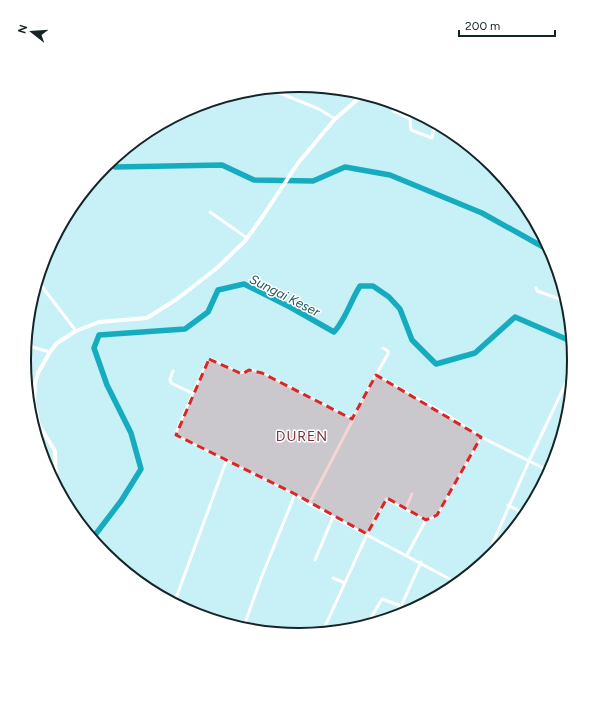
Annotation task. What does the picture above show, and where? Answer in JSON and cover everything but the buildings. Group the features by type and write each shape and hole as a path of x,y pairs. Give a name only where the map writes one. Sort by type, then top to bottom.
{"street":[{"path":"278,92 319,109 335,119"},
{"path":"37,416 35,391 41,367 57,343 76,330 100,322 147,318 177,299 217,268 247,238 263,216 286,179 335,119 359,99"},
{"path":"394,109 393,111 410,119 411,130 432,138 434,127"},
{"path":"210,212 247,238"},
{"path":"42,286 76,330"},
{"path":"536,288 537,291 561,300"},
{"path":"32,347 50,352"},
{"path":"309,504 388,354 388,351 383,348"},
{"path":"352,420 262,373 251,370 239,373 211,359 208,360 192,393 176,435 295,494 309,504 421,562 453,580"},
{"path":"173,371 171,383 192,393"},
{"path":"376,375 449,416 482,437 545,469"},
{"path":"490,549 528,461 567,382"},
{"path":"37,418 43,433 55,451 57,474"},
{"path":"407,555 426,520 437,515 482,437"},
{"path":"176,599 227,459"},
{"path":"245,623 260,581 295,494"},
{"path":"406,508 412,494"},
{"path":"325,627 367,534 386,499 406,508 426,520"},
{"path":"508,505 521,512"},
{"path":"315,560 333,517"},
{"path":"400,609 421,562"},
{"path":"333,578 345,583"},
{"path":"370,619 382,599 401,606"}],"highlighted area":[{"path":"209,359 242,374 249,370 262,373 352,419 376,375 481,437 437,515 426,520 387,498 367,534 295,494 176,435"}],"waterway":[{"path":"114,166 222,165 254,180 313,181 345,167 390,175 482,213 543,247"},
{"name":"Sungai Keser","path":"96,534 121,501 141,469 131,433 107,385 94,348 99,335 185,329 208,312 218,290 244,284 290,307 334,332 342,322 360,286 373,286 389,297 400,309 412,340 436,364 475,353 515,317 567,339"}],"district":[{"name":"DUREN","path":"302,436"}]}
